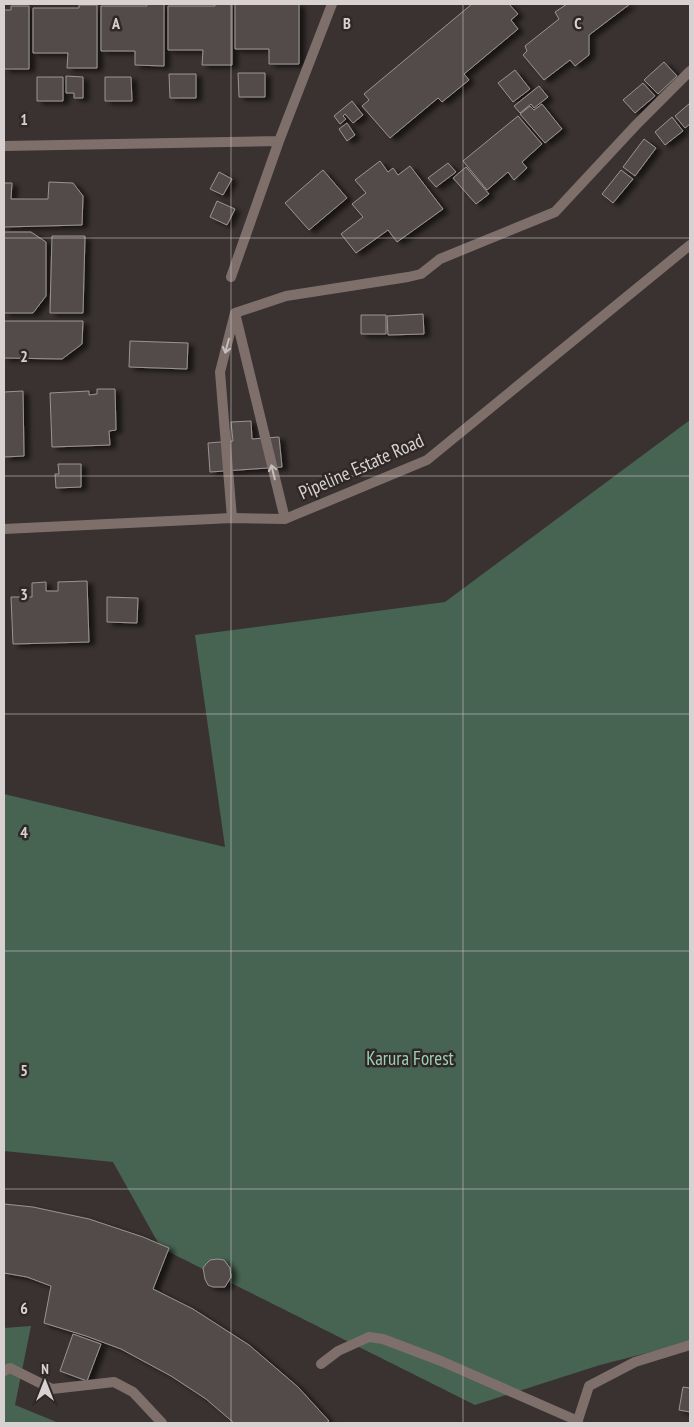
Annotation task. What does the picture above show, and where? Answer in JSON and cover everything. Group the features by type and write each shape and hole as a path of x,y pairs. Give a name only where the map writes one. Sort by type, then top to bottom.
{"street":[{"path":"231,277 279,141 332,4"},
{"path":"235,313 286,296 421,274 440,259 556,212 636,125 690,71"},
{"path":"4,146 279,141"},
{"name":"Pipeline Estate Road","path":"4,530 232,518 285,519 427,460 690,244"},
{"path":"232,518 220,372 235,313"},
{"path":"235,313 285,519"},
{"path":"321,1364 338,1351 369,1338 383,1339 441,1361 578,1422 589,1386 635,1362 690,1345"},
{"path":"4,1371 10,1368 52,1389 114,1382 133,1392 162,1423"}],"green space":[{"name":"Karura Forest","path":"690,420 690,1342 600,1365 475,1405 161,1248 113,1162 4,1151 4,794 225,847 195,635 445,602"},
{"path":"31,1326 15,1405 59,1423 4,1423 4,1328"}],"building":[{"path":"147,4 164,4 164,66 135,65 135,51 101,51 101,6 147,6"},
{"path":"215,4 232,4 232,65 202,65 203,50 168,50 168,6 215,6"},
{"path":"235,4 299,4 299,64 269,64 269,49 235,49"},
{"path":"472,4 509,4 518,14 511,20 518,29 464,74 469,80 442,102 438,98 390,138 362,106 369,100 364,94"},
{"path":"567,4 630,4 589,35 589,55 575,66 570,60 544,80 523,55 527,51 525,46 559,19 555,12"},
{"path":"79,5 97,5 97,68 67,68 68,53 33,53 33,8 79,8"},
{"path":"11,6 29,6 29,69 4,69 4,10 11,10"},
{"path":"664,62 677,76 658,94 644,80"},
{"path":"515,70 530,89 513,102 498,83"},
{"path":"238,73 265,73 265,97 239,97"},
{"path":"169,74 196,74 196,98 170,98"},
{"path":"66,76 83,77 83,98 74,98 74,93 66,93"},
{"path":"37,77 63,77 63,101 37,101"},
{"path":"105,77 131,77 132,101 105,101"},
{"path":"643,83 655,96 635,113 623,100"},
{"path":"539,86 548,97 534,108 531,104 520,113 514,106"},
{"path":"352,101 363,115 353,123 345,114 343,116 346,119 340,124 334,116"},
{"path":"690,103 690,124 685,128 675,116"},
{"path":"542,104 562,129 545,143 520,114 530,106 534,110"},
{"path":"518,116 542,144 522,162 527,168 514,180 508,172 487,190 463,161"},
{"path":"672,117 683,131 665,145 655,132"},
{"path":"347,123 355,135 347,141 339,129"},
{"path":"644,139 656,148 635,176 623,167"},
{"path":"380,161 388,172 393,168 398,175 410,166 443,209 397,242 388,230 356,253 341,234 363,217 352,204 366,193 355,180"},
{"path":"448,163 456,172 436,187 428,178"},
{"path":"466,167 489,194 476,204 453,178"},
{"path":"323,170 347,198 309,230 285,203"},
{"path":"621,170 633,179 613,203 602,194"},
{"path":"219,172 232,179 223,195 210,189"},
{"path":"49,182 73,183 83,196 82,225 4,227 4,183 12,183 11,199 48,199"},
{"path":"217,201 235,209 227,225 210,217"},
{"path":"4,232 31,232 46,242 46,296 33,313 4,313"},
{"path":"52,236 85,236 83,313 50,313"},
{"path":"423,314 424,334 388,335 387,316"},
{"path":"361,315 386,315 386,334 361,334"},
{"path":"4,321 83,321 82,344 62,359 4,358"},
{"path":"130,341 188,343 187,369 129,367"},
{"path":"97,389 115,389 116,430 109,431 110,445 52,447 50,393 89,391 89,395 97,394"},
{"path":"23,391 24,456 4,457 4,392"},
{"path":"251,421 252,439 279,437 282,467 210,472 208,443 233,441 231,422"},
{"path":"58,464 81,464 81,487 56,488 55,474 59,474"},
{"path":"87,581 89,642 13,644 11,597 32,597 32,583 46,582 46,591 58,591 58,582"},
{"path":"107,597 138,598 137,623 107,622"},
{"path":"4,1204 33,1207 89,1219 169,1248 153,1289 193,1309 249,1345 298,1387 329,1421 326,1423 234,1423 206,1399 171,1376 121,1349 44,1323 51,1286 27,1277 4,1273"},
{"path":"210,1260 224,1260 230,1268 231,1277 225,1287 208,1285 205,1279 203,1268"},
{"path":"73,1334 101,1344 87,1381 60,1371"},
{"path":"683,1387 690,1388 690,1412 679,1410"}]}
